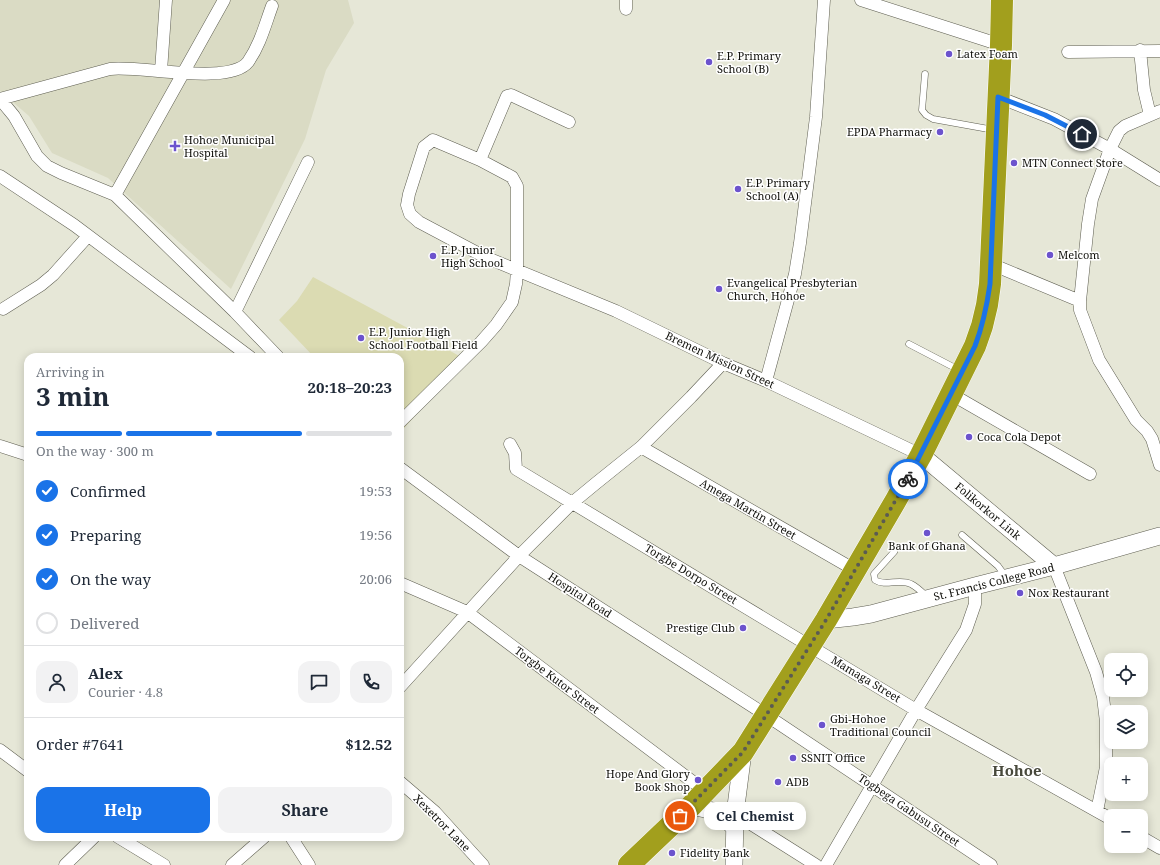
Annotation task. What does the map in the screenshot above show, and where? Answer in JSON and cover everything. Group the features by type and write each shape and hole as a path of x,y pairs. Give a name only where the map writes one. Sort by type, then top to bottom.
{"highway":[{"path":"629,865 698,799 743,752 826,620 921,455 975,346 987,305 997,131 1002,0"}],"main road":[{"name":"Folikorkor Link","path":"921,455 1054,566"},
{"name":"St. Francis College Road","path":"826,620 871,614 1054,566 1160,536"},
{"path":"734,865 735,821 743,752"},
{"path":"698,799 707,809 735,821"}],"street":[{"path":"161,71 166,0"},
{"path":"115,195 224,0"},
{"path":"766,381 795,274 800,243 816,117 824,0"},
{"path":"861,0 1001,45"},
{"path":"272,6 259,44 247,63 231,72 183,74 126,68 110,69 0,99 14,116 37,156 47,166 115,195 235,312 274,353"},
{"path":"1068,52 1140,50 1160,51"},
{"path":"1140,50 1144,90 1155,113 1125,126 1119,131 1110,148 1092,199 1088,224 1080,310 1099,360 1136,420 1147,431 1152,439 1160,465"},
{"path":"404,418 482,342 512,302 517,270 517,186 512,177 480,160 507,96 511,95 568,122"},
{"path":"998,97 1050,117 1110,148 1160,180"},
{"name":"Bremen Mission Street","path":"480,160 433,140 429,142 424,147 409,194 408,205 410,214 419,222 485,257 616,311 723,363 766,381 921,455"},
{"path":"235,312 308,162"},
{"path":"0,176 88,236 245,353"},
{"path":"3,308 41,285 53,275 88,236"},
{"path":"990,264 1080,301"},
{"path":"404,683 519,556 572,503 641,447 723,363"},
{"path":"951,394 1090,474"},
{"name":"Torgbe Dorpo Street","path":"510,444 515,453 516,469 810,645"},
{"path":"0,446 24,454"},
{"name":"Amega Martin Street","path":"641,447 855,570"},
{"name":"Hospital Road","path":"404,471 519,556 766,715"},
{"path":"1054,566 1096,672 1103,697 1106,722 1106,759 1097,811"},
{"name":"Torgbe Kutor Street","path":"404,585 467,612 698,799"},
{"path":"826,865 916,710 966,630 975,604 975,586"},
{"name":"Mamaga Street","path":"810,645 916,710 1104,815"},
{"name":"Togbega Gabusu Street","path":"766,715 991,865"},
{"path":"0,750 24,768"},
{"name":"Xexetror Lane","path":"404,785 435,812 483,865"},
{"path":"735,821 816,865"},
{"path":"65,865 90,841"},
{"path":"125,841 164,865"},
{"path":"232,865 259,841"},
{"path":"294,841 309,865"},
{"path":"1148,841 1160,848"}],"lane":[{"path":"926,74 922,110 926,115 933,119 997,131"},
{"path":"909,344 962,372"},
{"path":"962,535 998,566 1007,578"},
{"path":"894,552 874,574 874,580 879,582 904,582 912,584 929,598"}],"shaded area":[{"name":"Hohoe Municipal Hospital","path":"0,0 348,0 354,23 326,70 305,139 231,289 108,178 52,153 29,116 0,91"}],"green space":[{"name":"E.P. Junior High School Football Field","path":"313,277 465,359 404,428 404,353 310,353 279,320 297,301"}],"way so far":[{"path":"680,816 743,752 826,620 908,479"}],"place":[{"name":"Latex Foam","path":"949,54"},
{"name":"E.P. Primary School (B)","path":"709,62"},
{"name":"EPDA Pharmacy","path":"940,132"},
{"name":"Hohoe Municipal Hospital","path":"175,146"},
{"name":"MTN Connect Store","path":"1014,163"},
{"name":"E.P. Primary School (A)","path":"738,189"},
{"name":"Melcom","path":"1050,255"},
{"name":"E.P. Junior High School","path":"433,256"},
{"name":"Evangelical Presbyterian Church, Hohoe","path":"719,289"},
{"name":"E.P. Junior High School Football Field","path":"361,338"},
{"name":"Coca Cola Depot","path":"969,437"},
{"name":"Bank of Ghana","path":"927,533"},
{"name":"Nox Restaurant","path":"1020,593"},
{"name":"Prestige Club","path":"743,628"},
{"name":"Gbi-Hohoe Traditional Council","path":"822,725"},
{"name":"SSNIT Office","path":"793,758"},
{"name":"Hope And Glory Book Shop","path":"698,780"},
{"name":"ADB","path":"778,782"},
{"name":"Cel Chemist","path":"680,816"},
{"name":"Fidelity Bank","path":"672,853"}],"district":[{"name":"Hohoe","path":"1017,771"}],"route":[{"path":"908,479 975,346 987,305 990,284 998,97 1045,115 1082,134"}]}
